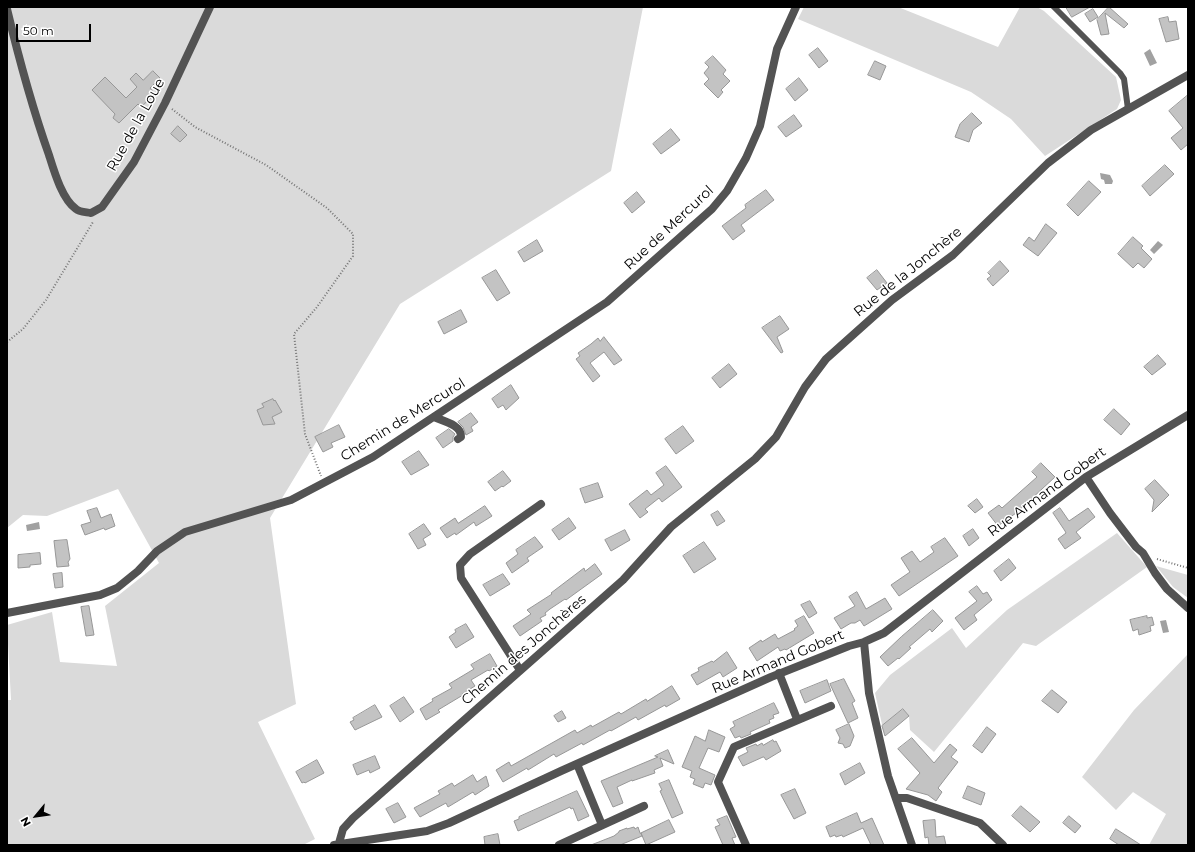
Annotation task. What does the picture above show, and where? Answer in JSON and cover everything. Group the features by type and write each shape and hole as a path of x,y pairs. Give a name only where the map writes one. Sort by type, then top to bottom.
{"street":[{"name":"Rue de la Loue","path":"7,9 20,66 36,119 58,182 68,200 76,210 90,214 102,208 134,162 165,103 210,7"},
{"name":"Rue de Mercurol","path":"486,383 607,302 712,209 727,191 746,158 760,126 777,49 796,7"},
{"name":"Rue de la Jonchère","path":"730,479 755,459 776,437 805,387 826,359 892,300 953,255 1048,163 1091,130 1188,75"},
{"name":"Chemin de Mercurol","path":"7,613 100,595 117,588 138,571 157,551 185,532 291,500 373,457 486,383"},
{"name":"Rue Armand Gobert","path":"336,844 427,830 449,823 779,673 849,646 864,642 884,632 1086,477 1188,415"},
{"path":"434,418 457,427 461,432 461,437 458,439"},
{"path":"1086,477 1110,513 1136,547 1143,553 1167,589 1188,608"},
{"name":"Chemin des Jonchères","path":"336,844 343,829 353,818 623,580 671,527 730,479"},
{"path":"520,670 461,578 460,564 470,554 541,504"},
{"path":"864,642 869,693 888,776 912,845"},
{"path":"779,673 798,719"},
{"path":"746,845 718,782 734,747 831,706"},
{"path":"577,764 602,825"},
{"path":"896,798 907,798 980,823 1003,845"},
{"path":"559,845 644,806"}],"lane":[{"path":"1054,7 1120,73 1124,79 1128,109"}],"path":[{"path":"165,103 196,127 266,165 327,208 353,234 353,256 317,306 294,334 305,434 324,483"},
{"path":"7,342 23,329 46,300 94,221"},
{"path":"1143,553 1188,568"}],"shaded area":[{"path":"7,7 643,7 611,171 400,304 270,518 296,704 258,722 315,839 303,845 7,845 7,700 11,700 7,625 52,612 60,662 117,666 105,606 159,563 118,489 47,516 23,515 7,528"},
{"path":"804,7 898,7 998,47 1020,7 1037,7 1044,11 1116,77 1121,100 1117,109 1045,156 1011,119 971,92 798,19"},
{"path":"1150,49 1157,63 1150,66 1144,53"},
{"path":"1100,173 1110,175 1113,181 1112,184 1105,184 1104,180 1101,179"},
{"path":"1158,241 1163,245 1154,254 1150,250"},
{"path":"39,522 40,529 27,531 26,525"},
{"path":"1117,533 1147,567 1036,646 1023,643 934,752 910,730 909,716 903,709 883,729 875,693 890,675 952,628 966,648 1007,610"},
{"path":"1156,566 1188,575 1188,598 1173,587"},
{"path":"1166,620 1169,632 1163,633 1160,621"},
{"path":"1188,654 1188,845 1149,845 1166,814 1133,792 1116,810 1082,777 1134,710"}],"building":[{"path":"1066,7 1090,7 1072,17"},
{"path":"1109,7 1128,24 1124,28 1105,13 1109,34 1101,35 1097,20"},
{"path":"1093,9 1098,17 1090,22 1085,14"},
{"path":"1168,17 1169,22 1176,21 1179,39 1166,42 1159,19"},
{"path":"818,48 828,61 819,68 809,55"},
{"path":"713,56 726,70 723,74 730,81 721,90 723,92 718,98 704,84 709,79 704,73 709,67 705,63"},
{"path":"875,61 886,66 880,80 868,75"},
{"path":"153,71 160,78 150,88 155,94 141,107 138,104 119,123 113,118 115,114 92,90 105,77 126,98 137,87 130,79 136,73 143,80"},
{"path":"799,78 808,90 795,101 786,89"},
{"path":"1188,95 1188,144 1181,150 1171,138 1183,128 1169,111"},
{"path":"972,113 982,123 973,130 969,142 955,137 960,124"},
{"path":"794,115 802,126 786,137 778,127"},
{"path":"178,126 187,135 180,142 171,134"},
{"path":"671,129 680,140 661,154 653,144"},
{"path":"1165,165 1174,174 1150,196 1142,186"},
{"path":"1089,181 1101,192 1078,216 1067,205"},
{"path":"766,190 774,200 741,225 745,231 733,240 722,226 746,208 745,205"},
{"path":"637,192 645,202 632,213 624,203"},
{"path":"1046,224 1057,233 1038,256 1023,245 1029,237 1034,241"},
{"path":"1133,237 1143,246 1141,248 1152,259 1144,268 1138,263 1133,268 1118,254"},
{"path":"537,240 543,251 524,262 518,252"},
{"path":"1000,261 1009,271 993,286 987,279 991,276 988,273"},
{"path":"496,270 510,293 497,301 482,278"},
{"path":"877,270 887,283 877,290 867,278"},
{"path":"461,310 467,322 444,334 438,322"},
{"path":"780,316 789,329 777,337 783,352 781,353 762,328"},
{"path":"604,337 622,360 614,365 604,352 590,363 600,376 593,382 576,359 580,356 578,353 598,338 600,341"},
{"path":"1158,355 1166,364 1152,375 1144,367"},
{"path":"729,364 737,374 720,388 712,378"},
{"path":"511,385 519,398 506,410 503,405 498,408 492,399"},
{"path":"273,399 282,412 272,417 275,424 263,425 257,410 264,407 262,404"},
{"path":"1114,409 1130,424 1121,435 1104,420"},
{"path":"471,413 478,422 471,427 473,431 466,435 463,427 458,422"},
{"path":"339,425 345,437 331,443 333,447 323,452 315,437"},
{"path":"683,426 694,441 676,454 665,439"},
{"path":"449,429 455,434 453,441 443,448 436,438"},
{"path":"419,451 429,465 411,475 402,462"},
{"path":"1041,463 1055,477 1016,513 998,526 988,513 999,505 1002,508 1037,477 1032,472"},
{"path":"666,466 682,487 662,502 659,498 645,509 648,512 640,518 629,504 647,490 651,495 664,485 656,473"},
{"path":"503,471 511,481 495,491 488,482"},
{"path":"1155,480 1169,495 1152,512 1154,500 1145,489"},
{"path":"598,483 603,497 585,503 580,489"},
{"path":"977,499 983,507 975,513 968,506"},
{"path":"485,506 492,516 476,526 474,522 456,535 455,533 447,538 440,528 455,518 458,523"},
{"path":"97,508 101,518 111,514 115,526 105,530 104,528 85,535 81,525 91,522 87,511"},
{"path":"1060,508 1069,521 1088,508 1095,517 1076,532 1081,538 1065,549 1058,539 1066,533 1053,513"},
{"path":"718,511 725,521 717,526 711,515"},
{"path":"569,518 576,528 559,540 552,530"},
{"path":"424,524 431,534 423,539 426,545 418,549 409,534"},
{"path":"973,529 979,538 969,546 963,536"},
{"path":"625,530 630,540 611,551 605,540"},
{"path":"535,537 543,547 527,558 529,561 512,573 506,563 518,554 516,550"},
{"path":"945,538 958,556 899,596 891,585 910,572 901,558 912,551 920,562 934,552 931,547"},
{"path":"67,540 70,559 68,562 69,566 57,567 54,541"},
{"path":"704,542 716,559 694,573 683,556"},
{"path":"40,553 41,564 18,568 18,555"},
{"path":"1009,559 1016,568 1001,581 994,571"},
{"path":"595,564 602,574 566,600 565,599 550,609 545,613 546,615 540,618 542,621 520,636 513,626 531,614 527,610 552,594 551,593 584,568 585,571"},
{"path":"62,573 63,587 55,588 53,574"},
{"path":"503,574 510,584 490,596 483,585"},
{"path":"977,586 983,594 987,592 992,600 974,615 977,620 964,630 955,618 977,601 969,592"},
{"path":"857,592 866,609 885,598 892,609 864,626 860,620 841,629 834,618 855,606 849,597"},
{"path":"810,601 817,613 809,618 801,605"},
{"path":"89,606 94,635 86,636 81,607"},
{"path":"933,610 943,621 932,632 930,629 909,647 911,648 899,659 898,658 888,666 880,657"},
{"path":"804,616 814,633 786,650 780,651 778,647 757,661 749,648 761,640 762,642 775,634 778,639 795,630 794,629 798,626 795,621"},
{"path":"1147,616 1147,618 1152,617 1154,625 1150,626 1151,631 1139,635 1138,629 1133,631 1130,620"},
{"path":"466,624 474,637 456,648 449,637 456,632 455,630"},
{"path":"727,652 737,668 723,677 720,672 697,685 691,675 699,671 698,668 712,661 713,662"},
{"path":"490,654 497,666 471,680 475,686 438,710 440,712 426,720 420,709 433,701 432,699 452,688 449,684 474,669 471,665"},
{"path":"844,679 855,701 852,703 858,718 848,723 830,684"},
{"path":"827,680 831,691 805,703 800,691"},
{"path":"672,686 680,699 666,707 665,705 638,720 636,717 583,745 582,743 556,757 554,754 528,770 527,768 503,782 496,770 509,762 511,766 575,730 577,733 591,725 592,727 619,712 621,714"},
{"path":"1052,690 1067,702 1058,713 1042,701"},
{"path":"404,697 414,712 400,722 390,706"},
{"path":"774,703 779,713 773,715 774,718 769,720 770,723 750,732 751,734 741,738 740,736 735,738 730,729 735,726 733,722"},
{"path":"375,705 382,717 355,730 350,722 354,720 353,718"},
{"path":"903,709 909,716 885,736 882,726"},
{"path":"562,711 566,718 558,722 554,716"},
{"path":"849,724 854,736 850,746 845,748 843,744 838,743 840,738 836,730"},
{"path":"987,727 996,734 982,753 973,746"},
{"path":"709,730 725,737 719,752 708,748 699,768 715,775 711,785 705,783 703,788 693,784 695,779 690,777 692,771 682,767 695,736 705,741"},
{"path":"912,738 934,763 950,744 957,750 951,757 958,762 938,788 942,792 936,801 928,795 906,789 920,773 898,749"},
{"path":"773,740 774,742 776,741 781,751 766,760 763,757 743,766 738,757 748,752 746,748 756,744 757,746 762,743 763,745"},
{"path":"668,750 674,764 660,758 663,766 654,770 655,773 632,780 617,787 623,803 613,807 601,781 658,757 655,756"},
{"path":"375,756 380,768 370,773 369,770 357,775 353,765"},
{"path":"317,760 324,773 305,783 302,783 296,772"},
{"path":"860,763 865,773 845,785 840,774"},
{"path":"473,775 477,782 486,776 489,786 475,795 473,792 448,807 446,803 420,817 414,808 440,794 438,791 452,783 454,786"},
{"path":"669,780 683,813 672,818 660,791 662,790 659,784"},
{"path":"968,786 985,793 981,805 963,798"},
{"path":"795,789 806,813 794,819 781,795"},
{"path":"577,791 589,816 578,821 573,808 571,809 570,807 518,831 514,821 519,819 519,817"},
{"path":"398,803 406,817 394,823 386,809"},
{"path":"1021,806 1040,822 1030,832 1012,816"},
{"path":"857,813 861,823 872,818 884,845 871,845 863,828 843,837 842,835 836,837 835,835 830,837 826,827"},
{"path":"727,816 736,837 732,838 735,845 723,845 715,827 720,825 717,820"},
{"path":"1069,816 1081,826 1075,833 1063,823"},
{"path":"669,820 675,832 646,845 641,833 642,836 620,845 591,845 614,836 619,831 627,828 634,827 635,829 638,827 640,833"},
{"path":"935,820 936,837 944,836 946,845 929,845 928,837 925,838 923,821"},
{"path":"1116,829 1141,845 1119,845 1110,839"},
{"path":"498,834 500,845 485,845 484,837"}]}
